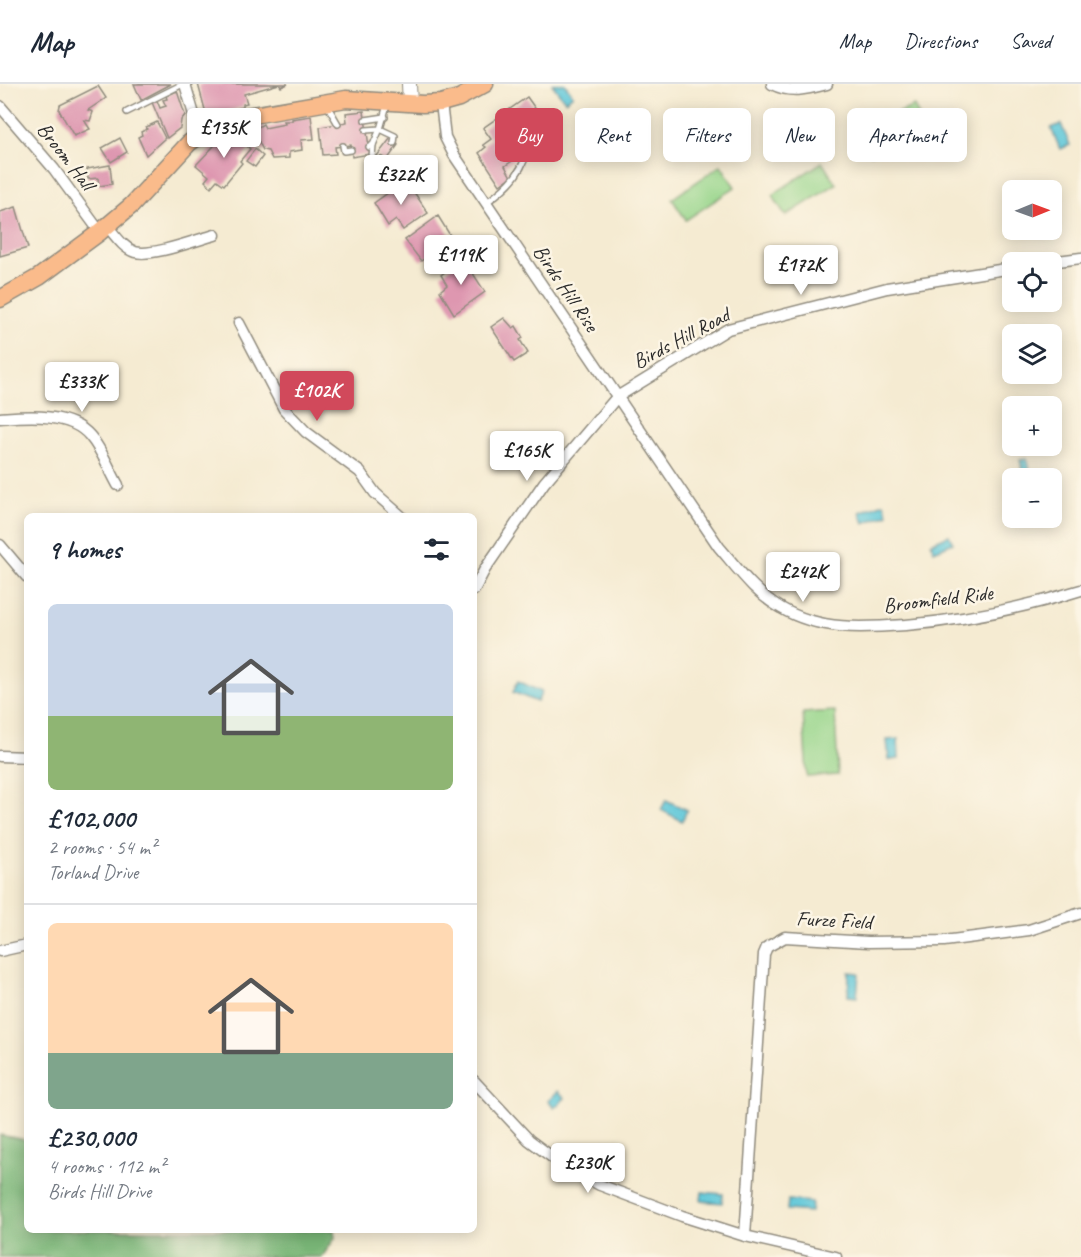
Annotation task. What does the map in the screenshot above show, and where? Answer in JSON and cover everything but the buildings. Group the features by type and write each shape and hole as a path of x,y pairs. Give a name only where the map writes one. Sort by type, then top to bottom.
{"main road":[{"path":"0,299 47,271 104,229 132,205 189,143 209,129 247,116 346,99 386,109 411,104 441,103 459,98 485,84"}],"street":[{"path":"184,84 200,135"},
{"path":"409,84 411,104"},
{"path":"772,84 797,91 827,84"},
{"name":"Birds Hill Rise","path":"441,103 448,146 617,397"},
{"name":"Broom Hall","path":"0,106 104,229 134,252 147,254 215,234"},
{"path":"1062,260 1081,258"},
{"name":"Birds Hill Road","path":"479,567 544,483 617,397 728,329 887,288 1002,270"},
{"path":"239,323 284,409 306,432 360,472 375,493 398,513"},
{"name":"Broomfield Ride","path":"617,397 719,547 749,582 779,608 802,619 832,626 860,628 939,622 1033,605 1081,590"},
{"path":"0,418 45,417 77,426 88,433 96,443 118,485"},
{"path":"0,545 24,573"},
{"path":"0,756 24,757"},
{"name":"Furze Field","path":"745,1236 764,954 768,947 786,937 868,942 944,941 1029,930 1081,913"},
{"path":"0,951 24,946"},
{"path":"477,1085 529,1140 560,1163 600,1185 682,1216 745,1236 836,1257"}],"lane":[{"path":"127,112 184,84"},
{"path":"325,102 337,122 346,121"},
{"path":"365,120 386,109"},
{"path":"381,160 378,162 372,157 371,146 380,129 386,109"},
{"path":"366,130 380,129 396,136 394,142"},
{"path":"343,146 344,151 351,150"},
{"path":"486,203 516,178 523,162"}],"green space":[{"path":"822,162 836,184 786,216 772,195"},
{"path":"721,165 735,187 686,220 672,199"},
{"path":"835,711 838,775 807,777 803,713"},
{"path":"0,1135 24,1139 24,1233 334,1233 335,1238 322,1257 0,1257"}],"water":[{"path":"552,84 565,84 573,95 565,101"},
{"path":"1061,124 1070,145 1060,149 1051,128"},
{"path":"1027,459 1029,468 1022,468 1020,460"},
{"path":"884,503 888,514 864,523 860,512"},
{"path":"949,535 953,543 934,551 931,543"},
{"path":"518,681 542,692 537,702 513,692"},
{"path":"898,739 899,759 889,760 887,740"},
{"path":"666,800 687,810 682,821 661,810"},
{"path":"849,972 859,973 857,997 848,996"},
{"path":"558,1091 565,1098 554,1108 548,1101"},
{"path":"702,1192 723,1194 722,1203 701,1201"},
{"path":"788,1200 812,1202 811,1212 787,1210"}]}
